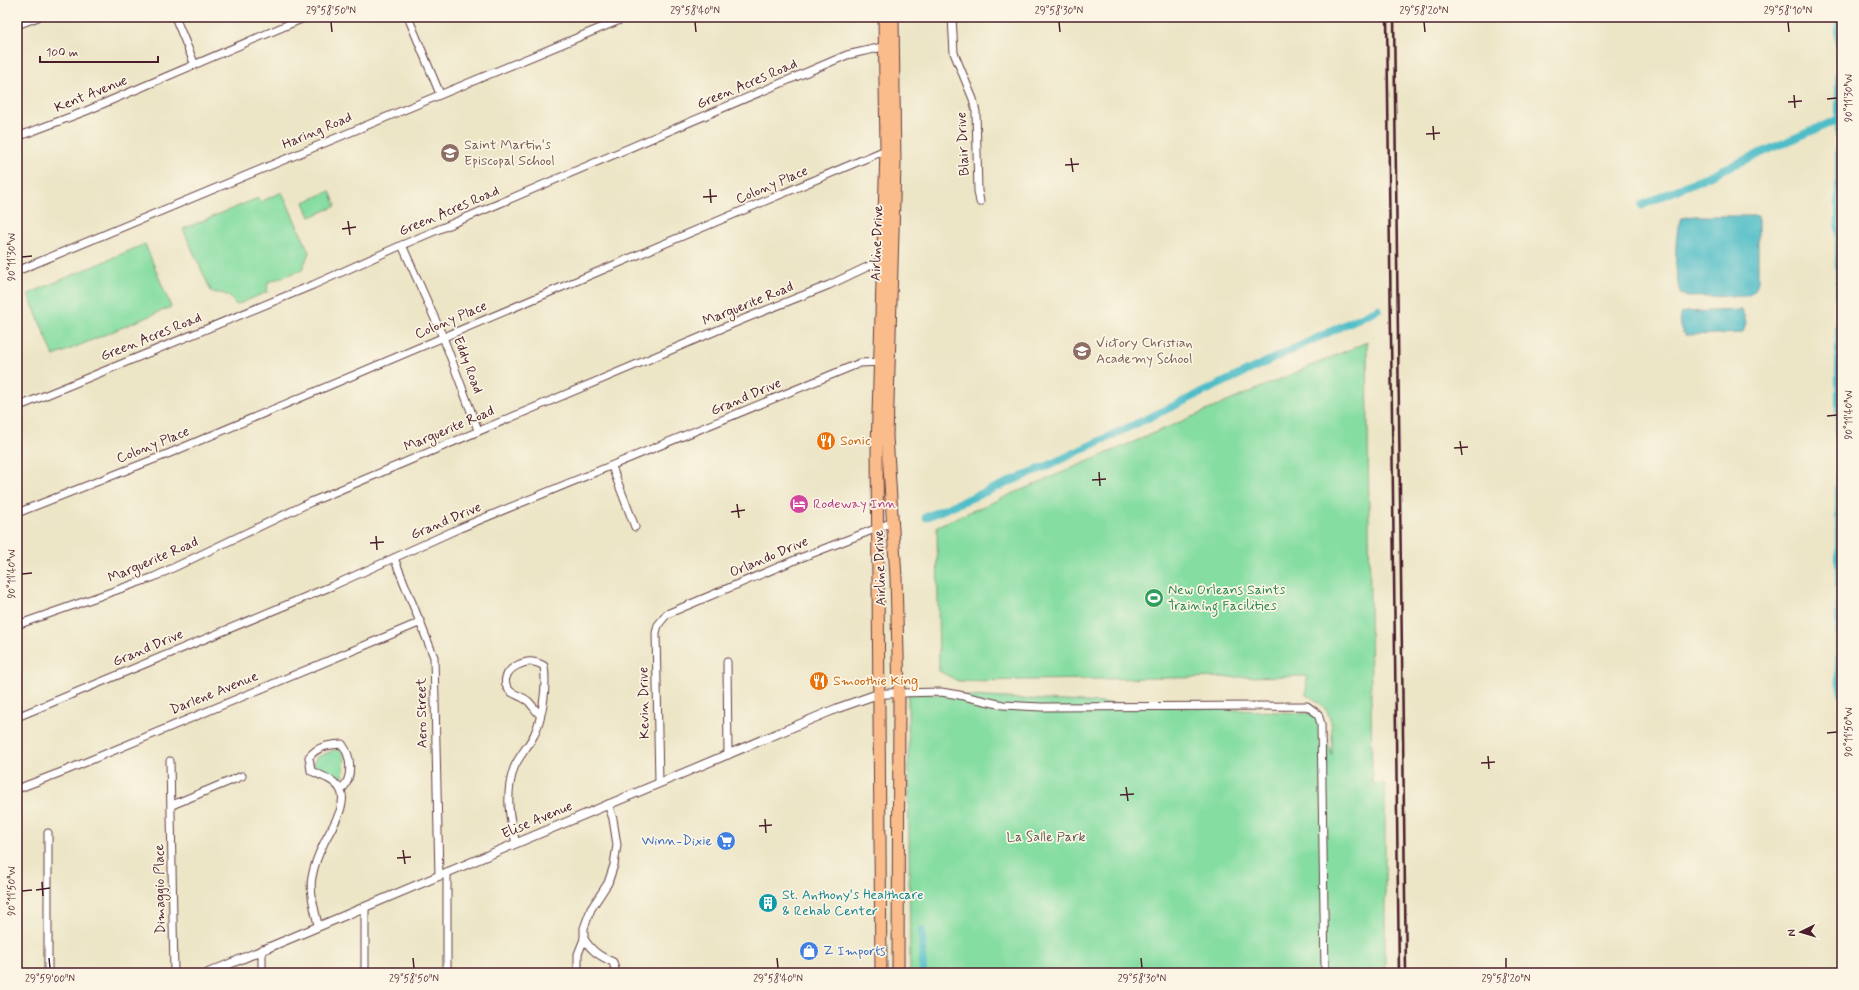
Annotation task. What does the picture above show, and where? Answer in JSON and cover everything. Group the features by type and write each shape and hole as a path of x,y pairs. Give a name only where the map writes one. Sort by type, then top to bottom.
{"highway":[{"name":"Airline Drive","path":"884,17 889,45"},
{"name":"Airline Drive","path":"893,17 889,45 890,150 885,362 887,436 893,522 899,693 898,973"},
{"name":"Airline Drive","path":"881,973 877,448 885,362"},
{"path":"881,908 898,909"}],"street":[{"path":"17,26 38,17"},
{"path":"175,17 195,64"},
{"name":"Kent Avenue","path":"17,137 86,111 306,17"},
{"path":"408,17 440,94"},
{"name":"Haring Road","path":"17,271 627,17"},
{"name":"Blair Drive","path":"952,17 954,53 973,99 976,112 978,191 980,202"},
{"name":"Green Acres Road","path":"17,407 313,285 402,245 846,55 889,45"},
{"name":"Colony Place","path":"17,513 170,452 890,150"},
{"name":"Eddy Road","path":"402,245 443,337 478,430"},
{"name":"Marguerite Road","path":"17,625 154,577 311,502 478,430 829,285 888,258"},
{"name":"Grand Drive","path":"17,717 324,589 460,528 612,467 860,363 885,362"},
{"path":"612,467 635,527"},
{"name":"Orlando Drive","path":"660,622 667,614 877,526 893,522"},
{"name":"Aero Street","path":"394,558 434,657 448,973"},
{"name":"Darlene Avenue","path":"17,789 67,770 421,622"},
{"name":"Kevin Drive","path":"659,783 656,633 660,622"},
{"path":"516,844 508,809 509,791 515,767 535,734 540,716 546,681 544,666 536,662 528,661 509,670 505,677 506,684 510,691 527,700 540,716"},
{"path":"727,662 728,755"},
{"path":"899,693 947,693 1003,706 1307,706 1318,714 1321,724 1325,973"},
{"name":"Elise Avenue","path":"208,973 838,708 878,694 899,693"},
{"path":"318,926 313,901 312,879 315,864 323,844 341,810 343,796 341,790 335,782 311,771 309,757 315,750 329,745 342,744 347,751 350,766 347,785 341,790"},
{"name":"Dimaggio Place","path":"170,761 174,973"},
{"path":"172,805 242,776"},
{"path":"578,973 578,954 584,939 584,928 591,910 608,883 614,865 617,845 613,819 608,804"},
{"path":"48,833 48,973"},
{"path":"364,907 365,973"},
{"path":"584,939 591,950 599,956 613,962 615,969 612,973"},
{"path":"262,949 262,973"}],"green space":[{"path":"330,191 336,206 310,217 304,202"},
{"path":"282,192 309,252 302,270 268,282 267,292 236,305 226,295 212,293 183,229 258,198 260,202"},
{"path":"145,244 171,307 54,356 28,294"},
{"name":"La Salle Park","path":"1367,342 1372,783 1385,784 1385,973 910,973 908,693 1318,714 1332,755 1332,727 1330,719 1323,706 1316,700 1306,695 1307,676 958,681 939,671 937,526"},
{"path":"337,749 342,751 345,758 343,778 341,780 315,768 313,763 317,757"}],"water":[{"path":"1694,216 1758,216 1758,281 1751,294 1746,296 1687,297 1681,294 1676,267 1677,234 1681,218"},
{"path":"1742,310 1746,322 1743,333 1686,335 1682,331 1680,325 1681,313 1685,312"}],"waterway":[{"path":"1839,17 1839,680 1842,693"},
{"path":"1642,205 1839,119"},
{"path":"926,517 1047,466 1378,309"},
{"path":"922,930 923,973"}],"railway":[{"path":"1387,17 1399,973"},
{"path":"1394,17 1406,973"}],"place":[{"name":"Saint Martin's Episcopal School","path":"450,153"},
{"name":"Victory Christian Academy School","path":"1082,351"},
{"name":"Sonic","path":"826,441"},
{"name":"Rodeway Inn","path":"799,504"},
{"name":"New Orleans Saints Training Facilities","path":"1154,598"},
{"name":"Smoothie King","path":"819,681"},
{"name":"Winn-Dixie","path":"726,841"},
{"name":"St. Anthony's Healthcare & Rehab Center","path":"768,903"},
{"name":"Z Imports","path":"809,951"}]}
